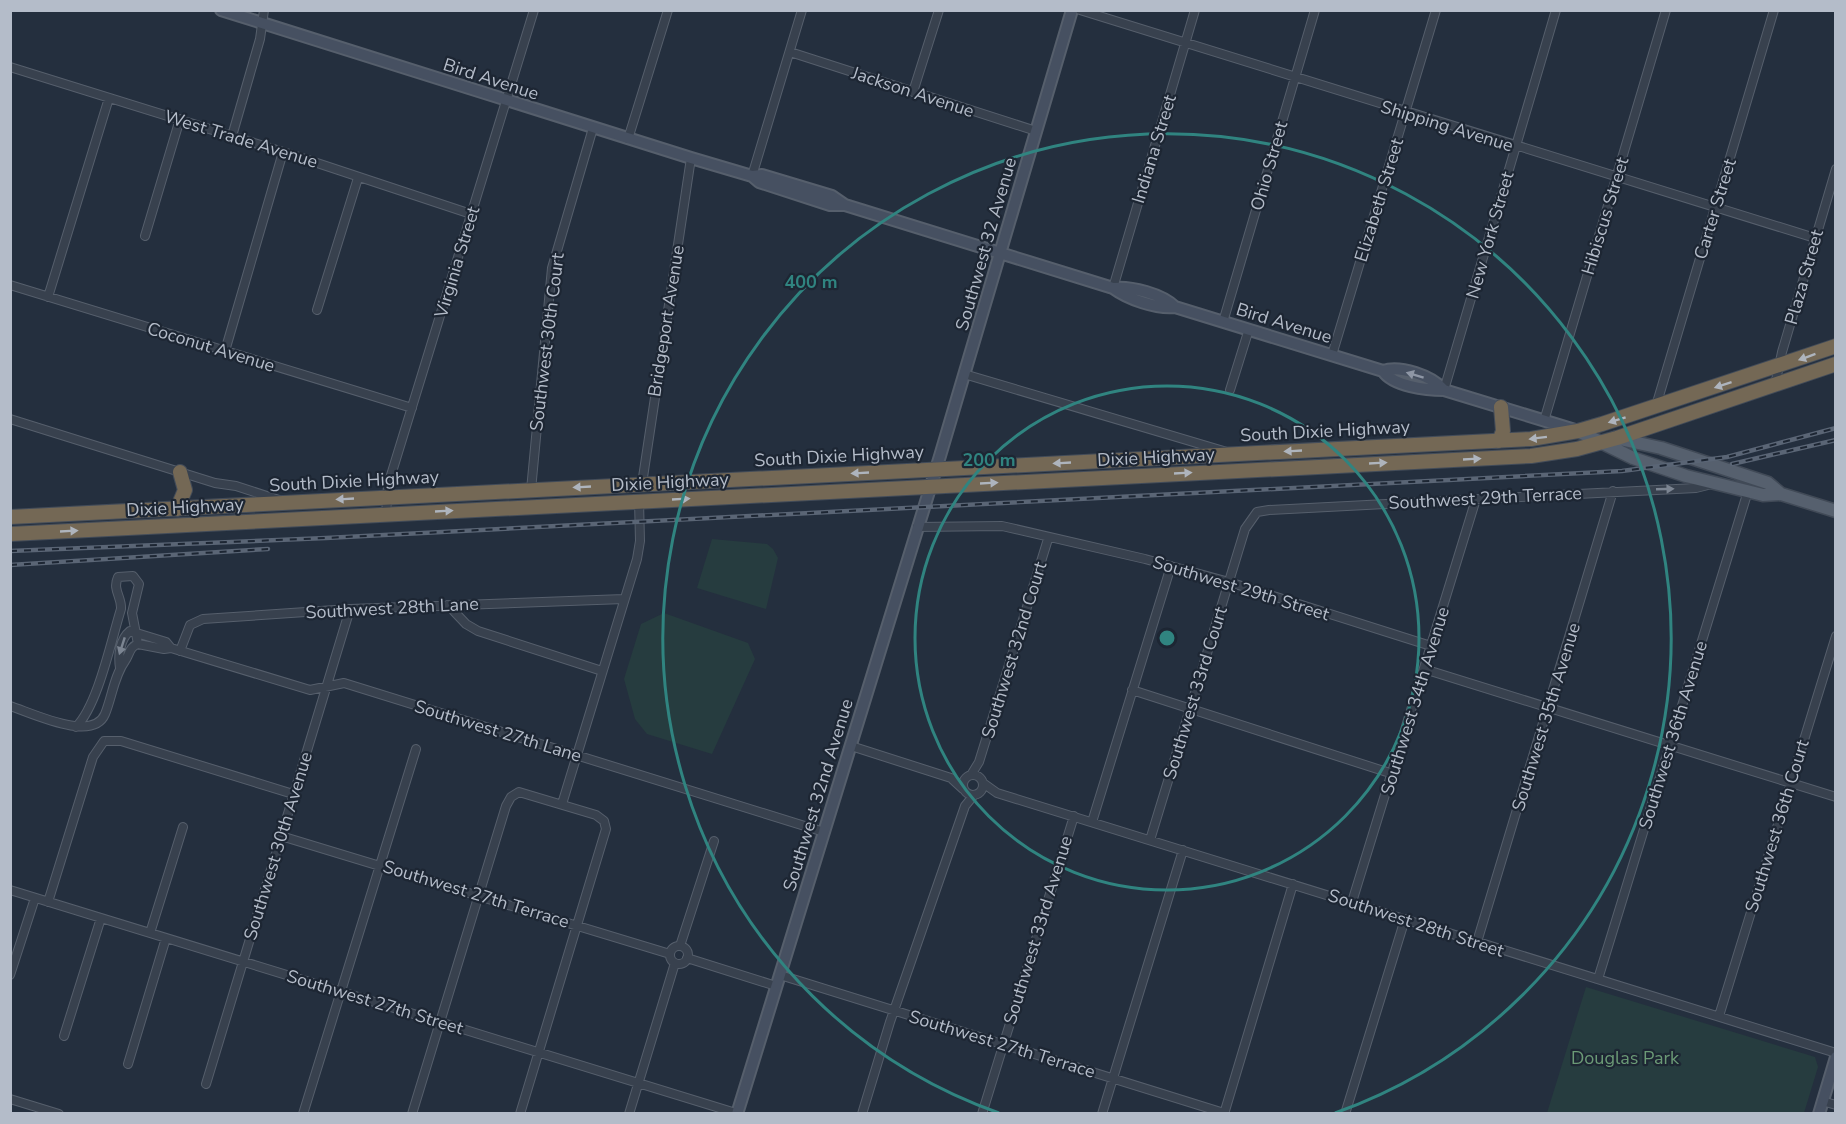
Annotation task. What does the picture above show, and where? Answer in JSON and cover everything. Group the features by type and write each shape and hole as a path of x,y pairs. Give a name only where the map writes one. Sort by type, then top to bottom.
{"highway":[{"name":"South Dixie Highway","path":"10,517 1499,441 1578,432 1779,367 1836,346"},
{"path":"1617,438 1836,364"},
{"path":"1499,441 1504,425 1501,407"},
{"name":"Dixie Highway","path":"10,534 1531,456 1617,438"},
{"path":"177,508 185,488 180,472"}],"main road":[{"path":"1578,432 1661,448 1767,483 1781,494"},
{"path":"1578,432 1599,443 1664,469 1763,495 1781,494 1836,511"}],"street":[{"name":"Bird Avenue","path":"221,10 506,101 752,176 759,183 831,205 845,205 1113,288 1134,298 1167,308 1175,307 1383,371 1388,377 1429,390 1444,390 1578,432"},
{"path":"232,136 264,10"},
{"name":"Virginia Street","path":"386,514 386,497 412,408 534,10"},
{"path":"628,139 668,10"},
{"path":"752,176 802,10"},
{"path":"913,92 939,10"},
{"name":"Southwest 32 Avenue","path":"930,486 1072,10"},
{"name":"Shipping Avenue","path":"1080,10 1185,45 1815,238"},
{"name":"Indiana Street","path":"1113,288 1195,10"},
{"name":"Ohio Street","path":"1223,322 1315,10"},
{"name":"Elizabeth Street","path":"1332,355 1436,10"},
{"name":"New York Street","path":"1444,390 1556,10"},
{"name":"Hibiscus Street","path":"1544,421 1666,10"},
{"name":"Carter Street","path":"1656,407 1774,10"},
{"name":"Jackson Avenue","path":"790,52 1036,131"},
{"name":"West Trade Avenue","path":"10,67 180,119 471,214"},
{"path":"48,297 109,98"},
{"path":"145,236 180,119"},
{"name":"Southwest 30th Court","path":"531,490 552,268 593,128"},
{"path":"225,351 283,152"},
{"name":"Bridgeport Avenue","path":"642,484 691,158"},
{"name":"Plaza Street","path":"1775,386 1836,169"},
{"path":"317,310 358,178"},
{"name":"Coconut Avenue","path":"10,285 412,408"},
{"path":"1230,390 1249,329"},
{"path":"964,374 1179,438 1186,438 1233,454"},
{"path":"10,419 286,502"},
{"path":"1179,438 1183,447 1182,456"},
{"name":"Southwest 29th Terrace","path":"1255,514 1269,510 1696,488 1715,484"},
{"name":"Southwest 32nd Avenue","path":"738,1113 930,486"},
{"name":"Southwest 35th Avenue","path":"1477,942 1613,491"},
{"name":"Southwest 36th Avenue","path":"1598,979 1748,491"},
{"name":"Southwest 34th Avenue","path":"1352,902 1476,498"},
{"path":"561,804 639,546 639,501"},
{"name":"Southwest 33rd Court","path":"1150,840 1245,529 1255,514"},
{"path":"917,527 992,525 1048,538"},
{"name":"Southwest 29th Street","path":"1048,538 1171,566 1229,582 1431,646"},
{"name":"Southwest 32nd Court","path":"975,778 1048,538"},
{"name":"Southwest 33rd Avenue","path":"1092,822 1171,566"},
{"path":"10,706 76,727 94,725 105,713 120,668 130,649 138,644 132,613 139,584 133,576 122,575 116,582 115,589 122,602 119,617 92,702 84,719 76,727"},
{"name":"Southwest 28th Lane","path":"180,651 188,627 200,619 350,609 624,599"},
{"path":"448,605 466,624 478,631 602,671"},
{"name":"Southwest 30th Avenue","path":"206,1084 350,609"},
{"path":"120,668 118,657 123,639 127,633 135,631"},
{"name":"Southwest 27th Lane","path":"135,631 166,642 171,648 310,690 344,683 824,832"},
{"name":"Southwest 36th Court","path":"1719,1016 1836,636"},
{"name":"Southwest 27th Lane","path":"138,644 164,650 171,648"},
{"path":"1424,669 1836,797"},
{"path":"1132,690 1190,711 1393,774"},
{"path":"48,902 93,757 104,741 121,741 293,794"},
{"name":"Southwest 28th Street","path":"851,747 951,778 975,778 997,793 1719,1016 1836,1055"},
{"path":"303,1113 416,749"},
{"name":"Southwest 28th Street","path":"951,778 964,790 976,795 997,793"},
{"path":"862,1113 894,1010 965,806 964,790 975,778"},
{"path":"965,806 976,795 975,778"},
{"path":"412,1113 506,806 513,794 524,792 596,814 606,824 605,837 520,1113"},
{"name":"Southwest 33rd Avenue","path":"982,1113 1074,816"},
{"path":"150,933 183,827"},
{"name":"Southwest 27th Terrace","path":"281,836 670,954"},
{"path":"680,946 714,841"},
{"path":"1102,1113 1183,850"},
{"path":"1224,1113 1293,884"},
{"name":"Southwest 27th Street","path":"10,890 738,1113"},
{"path":"10,975 35,898"},
{"path":"64,1036 101,918"},
{"path":"1345,1113 1405,919"},
{"path":"128,1064 166,938"},
{"path":"629,1113 675,963 670,954 672,948 680,946 687,951 687,958"},
{"path":"675,963 681,963 687,958"},
{"path":"687,958 776,986"},
{"name":"Southwest 27th Terrace","path":"780,975 1224,1113"},
{"path":"1818,1113 1836,1055"},
{"path":"10,1099 58,1113"},
{"path":"1822,1101 1836,1105"}],"green space":[{"path":"712,539 767,544 773,549 778,558 766,609 697,588"},
{"path":"664,613 748,643 755,659 712,754 647,734 635,719 624,679 641,624"},
{"name":"Douglas Park","path":"1586,987 1815,1057 1818,1067 1804,1113 1547,1113"}],"railway":[{"path":"10,551 326,538 1622,471 1727,457 1836,428"},
{"path":"1732,464 1836,440"},
{"path":"10,565 268,549"}]}
